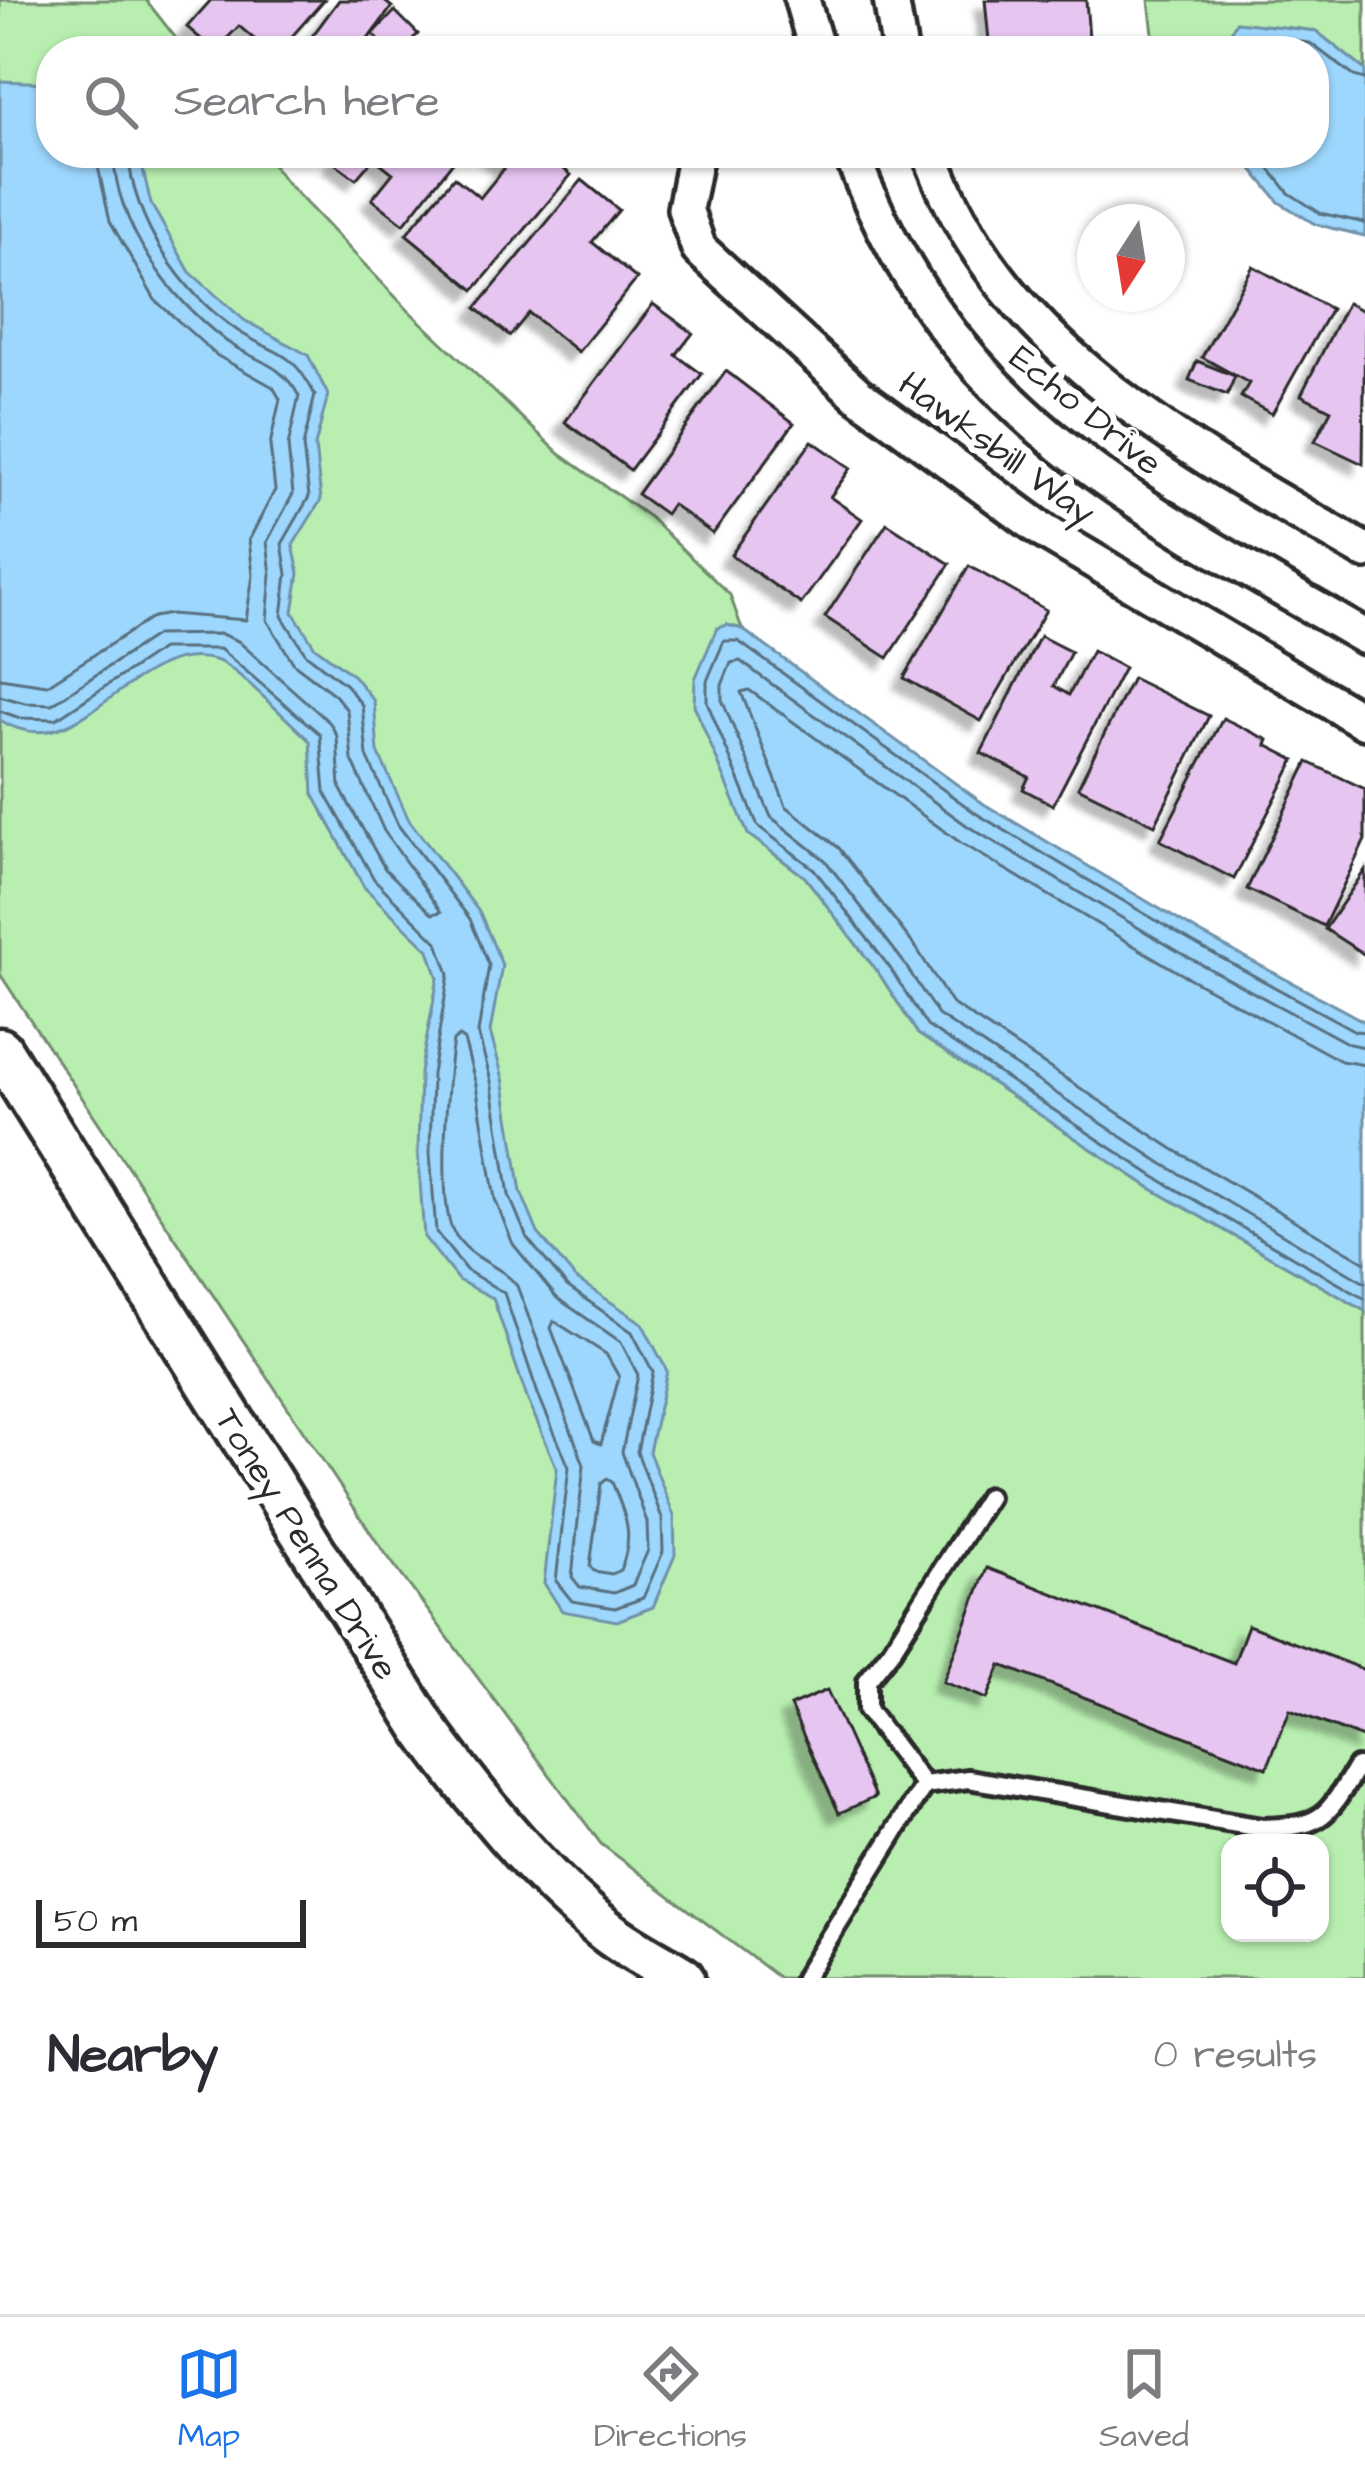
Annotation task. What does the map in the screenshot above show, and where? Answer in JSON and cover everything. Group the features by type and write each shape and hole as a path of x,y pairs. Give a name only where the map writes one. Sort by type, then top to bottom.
{"street":[{"path":"802,0 813,36"},
{"path":"891,0 897,36"},
{"name":"Hawksbill Way","path":"693,168 685,208 700,249 857,394 1045,532 1365,722"},
{"name":"Echo Drive","path":"856,168 908,277 956,345 1032,424 1106,483 1365,638"},
{"path":"937,168 974,243 1019,306 1073,362 1199,455 1365,550"},
{"name":"Toney Penna Drive","path":"0,1050 452,1766 532,1861 606,1931 682,1978"}],"lane":[{"path":"924,1785 867,1710 867,1681 988,1497"},
{"path":"924,1785 968,1779 1262,1828 1304,1826 1330,1812 1357,1767"},
{"path":"803,1978 924,1785"}],"green space":[{"path":"0,0 146,0 174,36 36,36 36,168 275,168 408,310 560,454 649,517 730,595 742,629 727,625 725,773 748,834 805,877 880,975 918,1034 1149,1187 1365,1311 1365,1978 779,1978 601,1844 377,1542 0,974"},
{"path":"1149,0 1365,0 1365,70 1329,41 1329,36 1316,31 1236,22 1228,36 1153,36"}],"water":[{"path":"1236,22 1316,31 1322,36 1228,36"},
{"path":"1329,41 1365,70 1365,236 1315,224 1279,202 1251,168 1329,168"},
{"path":"0,81 36,82 36,168 143,168 151,204 190,272 244,320 308,355 328,395 315,446 321,500 293,545 299,573 293,612 315,647 354,676 374,701 378,752 409,820 480,913 502,965 490,1032 503,1078 521,1192 538,1233 575,1278 642,1323 667,1371 649,1452 674,1516 675,1555 653,1607 617,1621 562,1611 544,1583 557,1469 493,1298 458,1280 424,1237 418,1153 420,1073 438,978 429,950 364,887 313,794 310,741 226,666 188,658 160,666 56,729 29,731 0,720"},
{"path":"717,628 742,629 984,804 1200,933 1365,1022 1365,1311 1149,1187 918,1034 880,975 805,877 748,834 694,705 695,679"}],"building":[{"path":"211,0 324,0 292,36 251,36 239,26 229,36 198,36 187,27"},
{"path":"339,0 383,0 392,7 370,36 312,36"},
{"path":"985,0 1086,0 1089,36 989,36"},
{"path":"395,11 418,34 375,36"},
{"path":"341,168 365,168 356,179"},
{"path":"387,168 448,168 404,224 372,199 393,173"},
{"path":"504,168 563,168 571,175 474,290 406,234 454,177 480,198"},
{"path":"582,180 619,210 592,242 637,279 578,352 529,313 510,336 476,308"},
{"path":"1253,266 1331,309 1272,414 1241,397 1249,383 1202,357"},
{"path":"1347,303 1365,312 1363,464 1315,441 1331,410 1301,395"},
{"path":"653,304 693,333 676,355 702,374 630,470 565,422"},
{"path":"1197,361 1235,376 1227,395 1189,380"},
{"path":"726,371 794,423 713,534 672,504 665,514 637,494"},
{"path":"812,441 851,468 830,497 862,519 801,604 731,555"},
{"path":"887,523 950,564 888,658 825,617"},
{"path":"969,566 1046,610 981,721 904,678"},
{"path":"1040,636 1071,652 1054,686 1069,695 1092,651 1124,668 1053,805 1023,789 1029,777 981,753"},
{"path":"1132,678 1209,716 1155,825 1078,787"},
{"path":"1223,718 1268,740 1266,745 1295,760 1234,879 1160,840"},
{"path":"1308,762 1365,789 1365,840 1324,926 1247,889"},
{"path":"1365,870 1365,955 1325,929"},
{"path":"987,1568 1234,1663 1248,1625 1365,1670 1365,1739 1290,1710 1267,1768 1001,1665 987,1699 943,1682"},
{"path":"827,1690 875,1797 839,1813 790,1706"}]}
